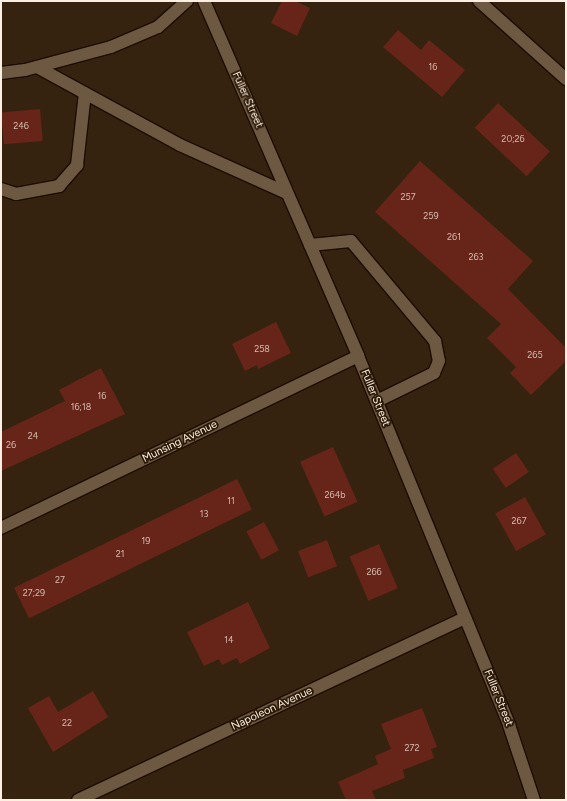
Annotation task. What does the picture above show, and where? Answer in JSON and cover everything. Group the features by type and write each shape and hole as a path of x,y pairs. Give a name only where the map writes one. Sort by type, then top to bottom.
{"street":[{"path":"1,73 37,67 112,47 158,27 187,1"},
{"name":"Fuller Street","path":"204,1 377,401 510,725 534,800"},
{"path":"479,1 566,79"},
{"path":"37,67 180,145 288,193"},
{"path":"1,189 16,194 58,186 77,165 85,93"},
{"path":"310,245 351,241 435,341 439,361 434,373 377,401"},
{"name":"Munsing Avenue","path":"1,528 358,356"},
{"name":"Napoleon Avenue","path":"78,800 465,618"}],"building":[{"path":"282,1 295,1 310,8 297,36 271,23"},
{"path":"398,30 421,50 429,40 465,70 442,97 383,47"},
{"path":"498,103 550,151 527,176 475,128"},
{"path":"40,109 43,141 4,144 1,112"},
{"path":"420,161 533,261 508,289 566,348 566,361 531,395 510,373 516,367 487,338 501,324 375,212"},
{"path":"276,322 291,353 258,369 257,365 245,371 232,344"},
{"path":"101,368 125,414 1,471 1,432 65,401 59,390"},
{"path":"333,447 357,502 325,516 300,462"},
{"path":"516,453 529,472 506,488 493,469"},
{"path":"237,479 252,510 29,618 14,588"},
{"path":"525,497 546,535 516,551 495,513"},
{"path":"264,522 279,550 261,560 246,531"},
{"path":"327,540 337,566 308,577 298,551"},
{"path":"379,544 398,588 368,601 350,557"},
{"path":"248,602 270,648 240,664 237,658 222,665 219,659 204,666 187,632"},
{"path":"93,691 108,717 53,752 28,708 49,696 58,712"},
{"path":"422,708 437,747 431,749 434,758 403,770 405,778 372,791 376,800 346,800 338,782 378,764 375,756 391,749 381,724"}]}
